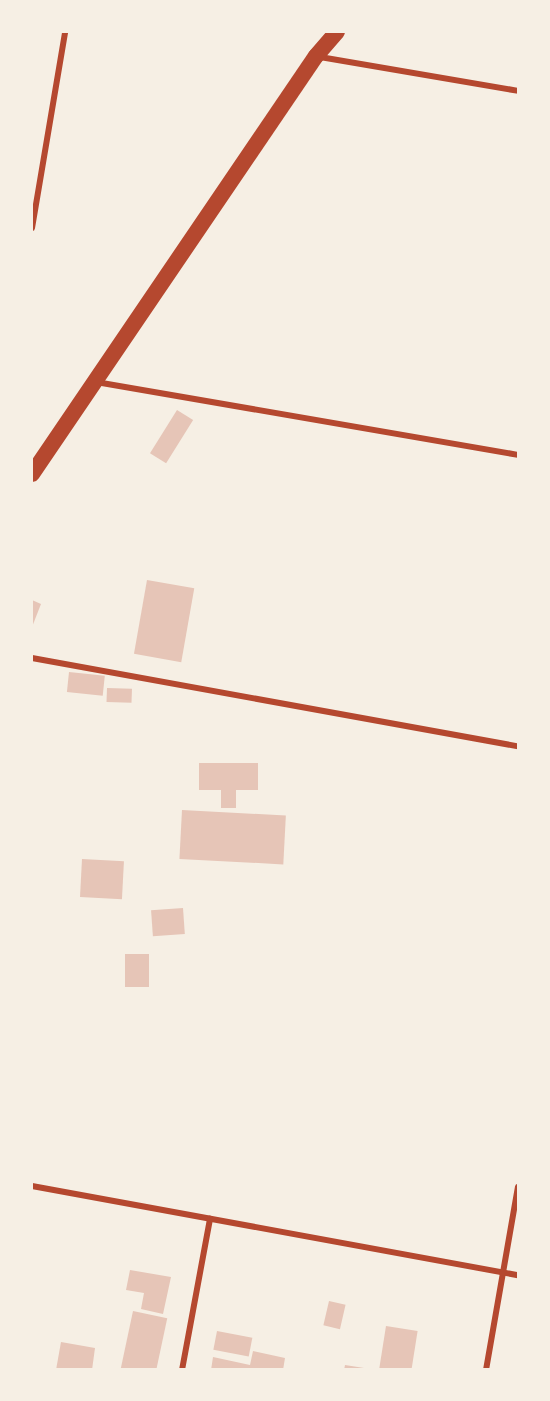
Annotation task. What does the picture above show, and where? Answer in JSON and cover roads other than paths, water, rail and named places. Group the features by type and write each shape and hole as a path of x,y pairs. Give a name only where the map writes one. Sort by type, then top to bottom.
{"highway":[{"path":"32,474 316,56 337,32"}],"street":[{"path":"32,228 66,32"},
{"path":"316,56 519,91"},
{"path":"95,382 519,455"},
{"path":"32,658 519,746"},
{"path":"32,1186 519,1275"},
{"path":"486,1370 519,1187"},
{"path":"182,1370 210,1219"}]}
